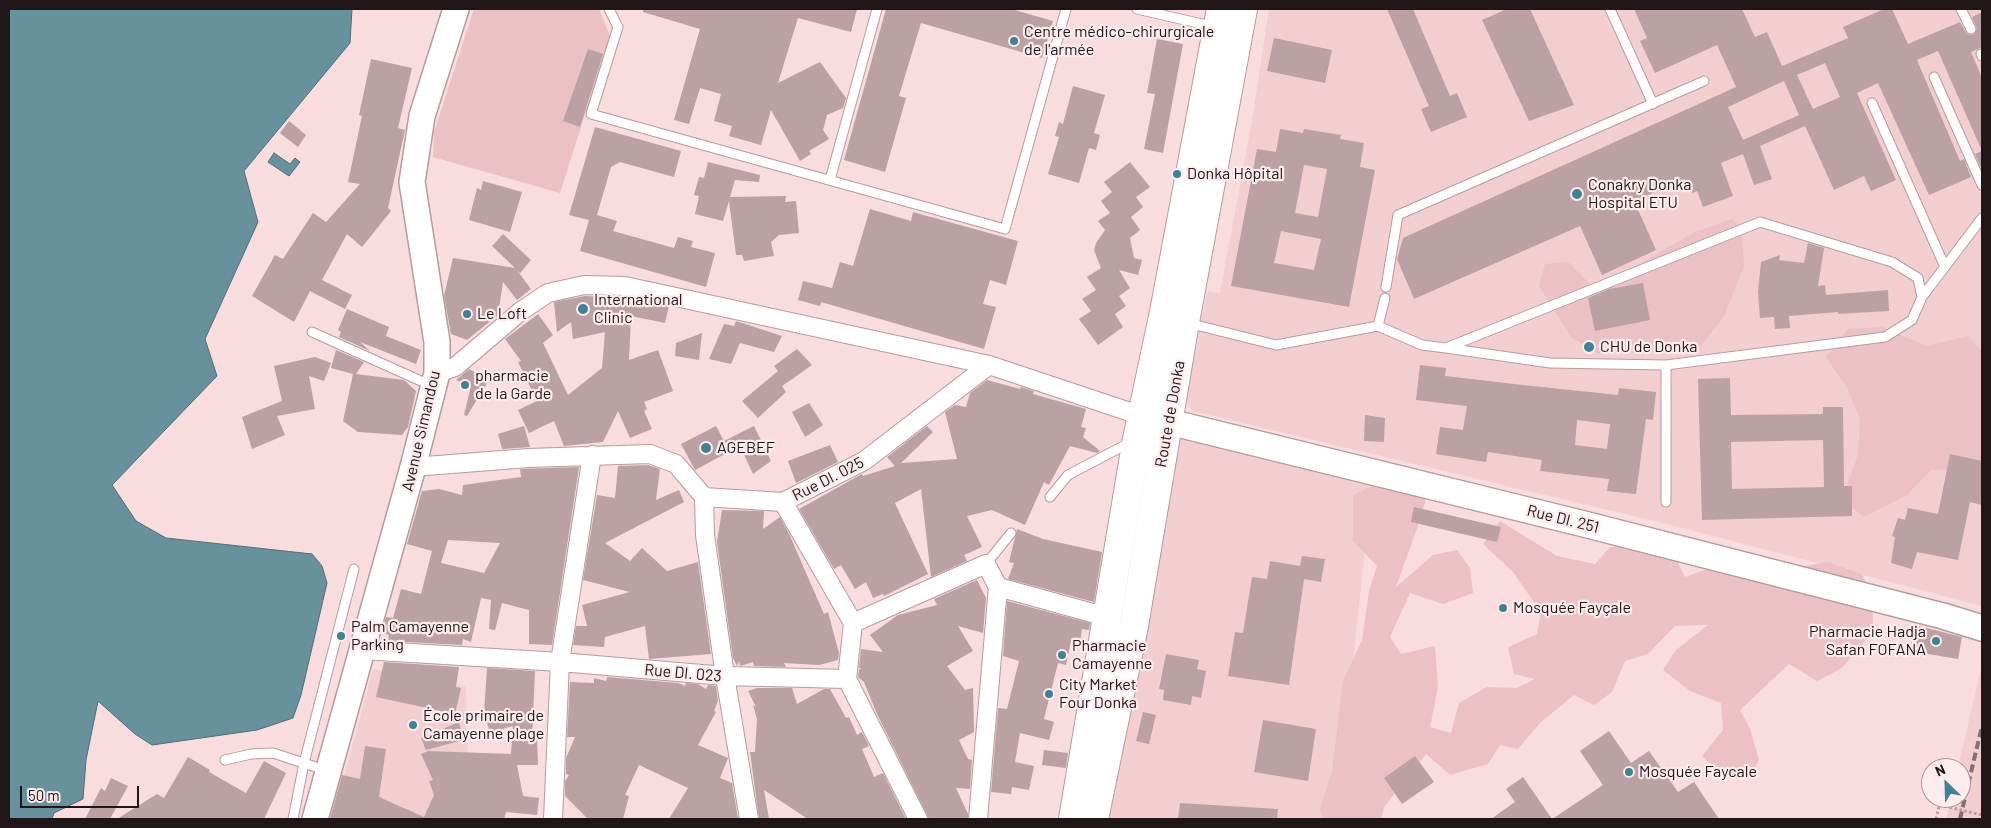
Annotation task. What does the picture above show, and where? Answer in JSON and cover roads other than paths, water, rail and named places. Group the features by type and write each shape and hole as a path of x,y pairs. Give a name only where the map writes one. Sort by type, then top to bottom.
{"main road":[{"name":"Avenue Simandou","path":"315,819 413,468 435,380 437,342 412,182 422,116 456,9"},
{"name":"Route de Donka","path":"1094,819 1134,626 1185,322 1230,23"},
{"name":"Route de Donka","path":"1073,819 1140,427 1230,23"},
{"name":"Rue DI. 251","path":"1140,427 1168,422 1584,524 1934,613 1982,628"}],"street":[{"path":"435,380 455,368 521,311 548,293 584,285 624,286 989,365 1140,427"},
{"name":"Rue DI. 025","path":"704,497 783,502 864,461 989,365"},
{"path":"413,468 592,455 650,454 676,464 704,497 705,535 725,676 749,819"},
{"path":"553,819 560,662 592,455"},
{"path":"783,502 853,623 847,679 918,819"},
{"path":"853,623 986,564 998,587 978,819"},
{"path":"998,587 1107,617"},
{"name":"Rue DI. 023","path":"362,650 560,662 725,676 847,679"}],"lane":[{"path":"609,9 618,27 591,114 1005,229 1066,9"},
{"path":"830,180 877,9"},
{"path":"1137,9 1230,23"},
{"path":"1610,9 1653,104"},
{"path":"1961,9 1971,29"},
{"path":"1934,77 1982,185"},
{"path":"1386,288 1398,215 1704,81"},
{"path":"1872,103 1945,267"},
{"path":"1185,322 1276,345 1378,326 1422,345 1550,363 1666,365 1885,337 1912,320 1922,297 1982,218"},
{"path":"1446,348 1760,222 1892,262 1918,278 1922,297"},
{"path":"1378,326 1385,298"},
{"path":"312,332 435,380"},
{"path":"1666,365 1666,502"},
{"path":"1050,497 1068,475 1140,427"},
{"path":"986,564 1010,533"},
{"path":"293,819 304,763 354,569"},
{"path":"224,760 251,754 273,753 328,771"}],"water":[{"path":"9,9 352,9 350,43 244,171 258,222 205,339 217,376 112,485 136,521 166,538 312,554 322,566 327,583 301,695 293,718 257,730 152,745 135,734 98,701 86,760 83,799 54,813 52,819 9,819"},
{"path":"274,153 290,164 295,158 300,162 289,176 268,162"}],"railway":[{"path":"1960,819 1982,726"}],"place":[{"name":"Centre médico-chirurgicale de l'armée","path":"1014,41"},
{"name":"Donka Hôpital","path":"1177,174"},
{"name":"Conakry Donka Hospital ETU","path":"1577,194"},
{"name":"International Clinic","path":"583,309"},
{"name":"Le Loft","path":"467,314"},
{"name":"CHU de Donka","path":"1589,347"},
{"name":"pharmacie de la Garde","path":"465,385"},
{"name":"AGEBEF","path":"706,448"},
{"name":"Mosquée Fayçale","path":"1503,608"},
{"name":"Palm Camayenne Parking","path":"341,636"},
{"name":"Pharmacie Hadja Safan FOFANA","path":"1936,641"},
{"name":"Pharmacie Camayenne","path":"1062,655"},
{"name":"City Market Four Donka","path":"1049,694"},
{"name":"École primaire de Camayenne plage","path":"413,725"},
{"name":"Mosquée Faycale","path":"1629,772"}]}
